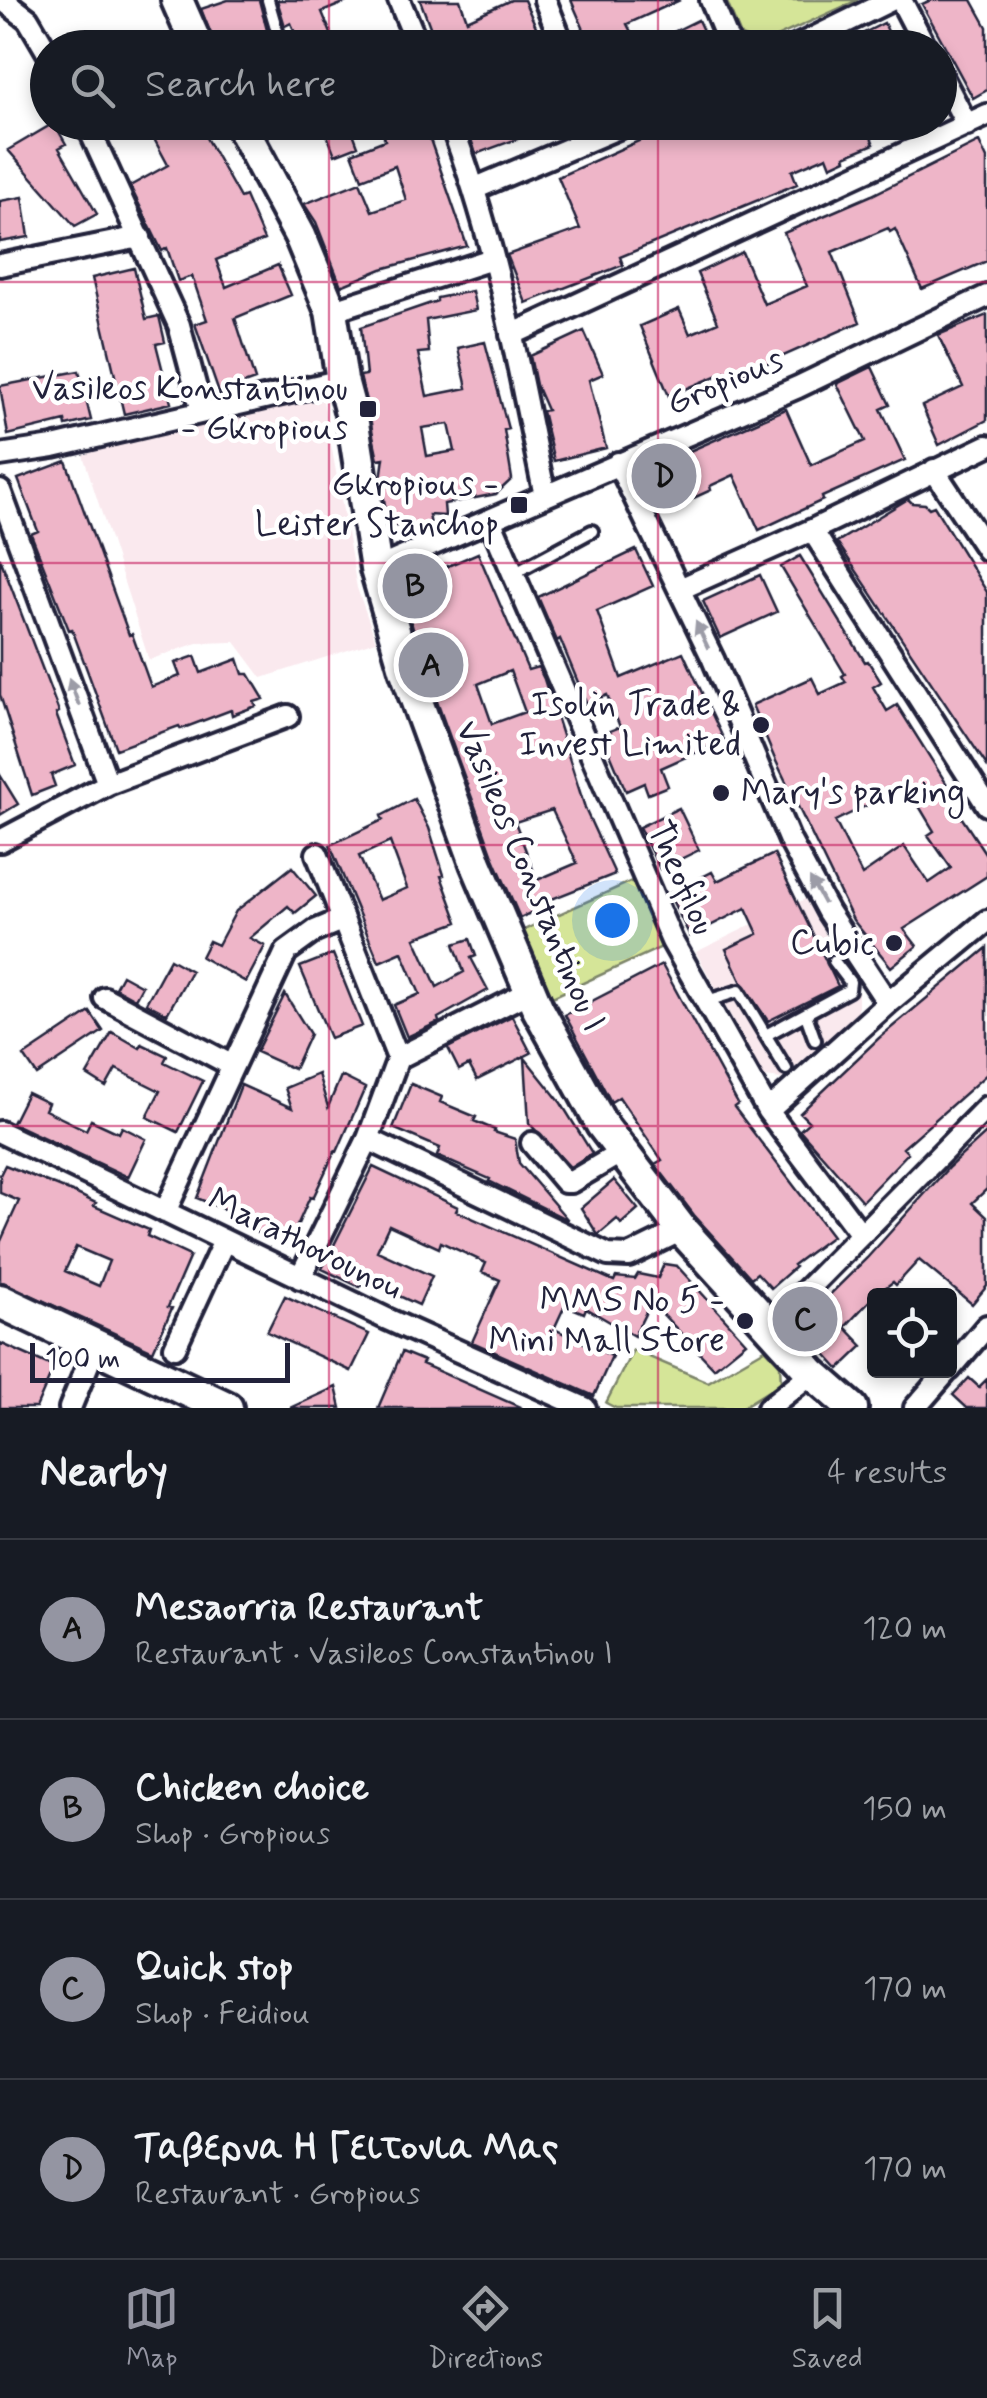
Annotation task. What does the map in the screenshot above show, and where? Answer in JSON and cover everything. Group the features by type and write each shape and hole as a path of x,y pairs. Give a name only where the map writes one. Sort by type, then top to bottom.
{"main road":[{"path":"177,0 190,30"},
{"name":"Vasileos Constantinou I","path":"249,140 300,236 331,310 376,569 405,669 476,864 531,991 602,1125 682,1230 769,1328 852,1408"},
{"path":"0,1301 192,1408"},
{"path":"0,1320 226,1408"}],"street":[{"path":"4,0 18,8 34,30"},
{"path":"399,0 412,30"},
{"path":"545,0 557,30"},
{"path":"711,0 724,30"},
{"path":"830,30 891,0"},
{"path":"901,0 917,30"},
{"path":"957,106 967,125"},
{"path":"957,130 987,116"},
{"path":"94,140 179,325 202,411"},
{"path":"457,140 476,188 544,496"},
{"path":"476,188 578,140"},
{"path":"511,335 934,140"},
{"path":"0,266 140,237"},
{"path":"331,310 492,259"},
{"name":"Gropious","path":"376,569 798,387 987,296"},
{"path":"0,455 53,447 342,380"},
{"path":"680,588 987,446"},
{"path":"618,462 680,588 790,841 828,912 888,1003"},
{"path":"934,470 987,550"},
{"path":"0,491 108,784"},
{"name":"Theofilou","path":"491,522 672,941 768,1112 860,1233"},
{"path":"812,530 987,805"},
{"path":"0,841 108,784 288,716"},
{"path":"317,854 398,1058"},
{"path":"165,1212 286,952 315,931 340,920"},
{"path":"768,1112 888,1003 987,921"},
{"path":"300,1278 368,1138 398,1058 531,991"},
{"path":"105,998 231,1066"},
{"path":"769,1328 987,1107"},
{"name":"Marathovounou","path":"0,1132 300,1278 585,1408"},
{"path":"368,1138 608,1255 629,1256 682,1230"},
{"path":"532,1144 565,1182 622,1152"},
{"path":"175,1347 224,1241"},
{"path":"957,1361 986,1327"},
{"path":"70,1408 92,1354"},
{"path":"768,1408 812,1373"},
{"path":"916,1408 942,1378"}],"lane":[{"path":"268,0 276,30"},
{"path":"513,574 592,531"},
{"path":"766,1036 849,990 850,982 834,961"},
{"path":"706,1001 739,991 786,1068"},
{"path":"806,1015 815,1040"}],"shaded area":[{"path":"323,400 357,588 376,641 262,678 235,642 197,643 149,660 83,455 205,419"},
{"path":"805,899 858,991 858,1012 782,1079 764,1077 696,952"}],"green space":[{"path":"726,0 858,0 792,30 738,30"},
{"path":"632,881 662,947 548,999 517,933"},
{"path":"765,1349 780,1365 781,1383 741,1408 616,1408 606,1403 633,1350 708,1382"}],"building":[{"path":"228,0 259,0 267,30 209,30 201,9"},
{"path":"277,0 351,0 322,12 330,30 294,30 291,23 285,26"},
{"path":"420,0 460,0 467,20 511,0 524,0 538,30 431,30"},
{"path":"571,0 680,0 627,24 630,30 584,30"},
{"path":"931,0 972,0 987,27 987,90 973,98 957,69 957,30 936,30 922,4"},
{"path":"698,20 703,30 678,30"},
{"path":"30,137 64,140 66,144 59,148 97,214 75,226 8,150"},
{"path":"155,140 207,140 240,198 245,196 264,240 216,260 226,287 278,265 291,295 235,318 255,380 219,393 195,324 207,320 192,276 178,281 167,248 162,251 130,186 168,165"},
{"path":"329,140 356,140 358,146 335,155"},
{"path":"385,140 430,140 467,246 382,269 341,286 316,222 304,204 360,182 372,211 406,200 395,166 362,179 352,153"},
{"path":"471,140 514,140 476,154"},
{"path":"641,140 872,140 874,144 831,166 827,156 792,171 797,184 620,257 623,265 526,303 507,255 580,229 558,177"},
{"path":"979,142 987,159 987,261 922,289 895,229 890,232 888,228 832,252 860,322 729,380 726,372 669,396 640,326 679,309 690,334 718,322 697,273 742,252 764,304 807,286 784,233"},
{"path":"23,197 29,237 0,242 0,201"},
{"path":"134,268 146,319 159,316 165,342 156,344 171,403 124,414 92,278"},
{"path":"472,291 476,310 426,320 429,352 418,353 427,396 467,388 458,348 485,342 508,429 504,430 512,479 496,494 444,504 445,516 429,515 431,525 411,531 405,526 388,526 381,479 384,458 378,459 360,376 366,375 361,327 437,298","holes":["449,424 455,451 427,456 422,428"]},
{"path":"987,315 987,420 939,445 922,406 963,387 938,335"},
{"path":"584,331 603,374 589,380 606,448 554,461 542,411 547,410 530,356"},
{"path":"872,367 890,405 881,409 905,460 759,530 734,475 665,511 646,470 786,409 811,465 865,441 837,384"},
{"path":"79,371 91,420 66,426 65,421 8,435 0,386"},
{"path":"66,461 151,687 180,676 175,663 195,656 201,673 238,659 243,674 249,674 264,699 254,702 256,706 232,715 231,710 116,749 72,629 69,630 31,534 38,531 18,479"},
{"path":"908,499 929,508 934,506 987,592 987,766 837,542"},
{"path":"636,550 653,586 597,611 621,678 683,652 724,740 661,768 668,786 648,794 644,783 626,791 602,734 620,727 607,695 587,704 538,597"},
{"path":"478,553 528,670 538,667 544,679 586,811 615,874 549,900 551,903 520,918 493,856 423,663 402,591 445,573 443,568","holes":["510,671 525,712 492,724 478,684","552,810 577,863 537,880 515,822"]},
{"path":"800,556 881,682 873,687 887,711 897,705 953,794 948,797 987,856 987,876 904,929 917,946 891,967 853,920 752,705 812,678 820,694 846,682 842,676 845,674 781,567","holes":["907,786 934,831 928,835 951,868 929,883 904,846 862,875 835,821"]},
{"path":"0,558 59,712 56,714 75,765 51,775 55,786 32,795 0,695"},
{"path":"760,575 777,612 720,638 703,601"},
{"path":"0,775 18,804 0,815"},
{"path":"414,799 429,828 458,922 415,938 437,987 464,972 454,944 470,939 476,956 471,958 488,990 438,1018 439,1022 407,1037 394,1005 420,994 402,952 379,962 330,845 383,820 381,816","holes":["390,842 407,888 379,900 359,856"]},
{"path":"679,808 699,850 660,869 639,827"},
{"path":"774,854 838,986 768,1021 742,983 726,949 758,934 746,908 690,936 669,894 712,872 717,881"},
{"path":"292,867 316,896 295,913 288,906 250,938 265,946 246,982 201,957 209,941 218,945 236,911"},
{"path":"987,948 987,1074 903,1148 908,1153 862,1201 800,1130 809,1122 800,1113 879,1038"},
{"path":"333,954 362,1026 330,1038 300,967"},
{"path":"170,959 191,971 167,1014 146,1003"},
{"path":"662,965 738,1104 734,1107 832,1236 793,1265 771,1288 757,1273 751,1278 694,1215 655,1164 662,1160 619,1097 611,1102 565,1015"},
{"path":"122,975 142,986 135,999 115,988"},
{"path":"285,994 310,1034 294,1069 256,1052"},
{"path":"90,1012 103,1031 37,1075 24,1056"},
{"path":"512,1016 531,1053 477,1080 469,1065 459,1070 448,1048"},
{"path":"112,1032 140,1048 142,1044 167,1056 164,1062 203,1081 178,1132 147,1117 160,1091 116,1069 106,1087 87,1075"},
{"path":"525,1058 561,1103 592,1153 570,1167 529,1123"},
{"path":"318,1074 328,1107 341,1076 365,1088 288,1246 246,1228 249,1220 197,1198 241,1085 292,1108 285,1088"},
{"path":"411,1084 442,1097 440,1102 476,1117 474,1121 494,1132 515,1139 519,1163 568,1220 437,1156 440,1148 393,1128"},
{"path":"27,1093 48,1103 45,1110 86,1130 91,1120 119,1133 122,1127 146,1139 128,1177 12,1123"},
{"path":"987,1132 987,1189 972,1203 987,1217 987,1286 972,1304 919,1260 896,1285 893,1282 885,1288 867,1288 867,1303 845,1327 863,1346 839,1369 809,1336 805,1319 867,1258 949,1167"},
{"path":"5,1165 77,1194 96,1203 94,1206 149,1230 147,1236 190,1256 153,1351 0,1281 0,1243 19,1201 0,1193 0,1175","holes":["76,1247 109,1261 99,1286 65,1271"]},
{"path":"373,1167 458,1207 456,1211 614,1281 616,1277 635,1279 638,1274 658,1278 664,1264 677,1266 746,1342 714,1368 651,1302 634,1336 586,1308 584,1313 565,1305 554,1329 612,1356 594,1396 472,1342 500,1280 482,1272 486,1263 441,1242 439,1248 389,1225 377,1251 432,1276 419,1305 364,1280 360,1287 322,1269"},
{"path":"614,1180 638,1209 621,1224 617,1219 598,1235 581,1208"},
{"path":"285,1296 369,1334 351,1371 267,1332"},
{"path":"0,1343 54,1367 36,1408 0,1408"},
{"path":"402,1352 424,1361 422,1364 522,1408 378,1408"},
{"path":"969,1378 979,1387 987,1379 987,1408 967,1408 953,1395"},
{"path":"336,1387 341,1408 290,1408"}],"place":[{"name":"Vasileos Konstantinou - Gkropious","path":"368,409"},
{"name":"Ταβερνα Η Γειτονια Μας","path":"664,476"},
{"name":"Gkropious - Leister Stanchop","path":"519,505"},
{"name":"Chicken choice","path":"415,586"},
{"name":"Mesaorria Restaurant","path":"431,665"},
{"name":"Isolin Trade & Invest Limited","path":"761,725"},
{"name":"Mary's parking","path":"721,793"},
{"name":"Cubic","path":"894,943"},
{"name":"Quick stop","path":"805,1319"},
{"name":"MMS No 5 - Mini Mall Store","path":"745,1321"}]}
